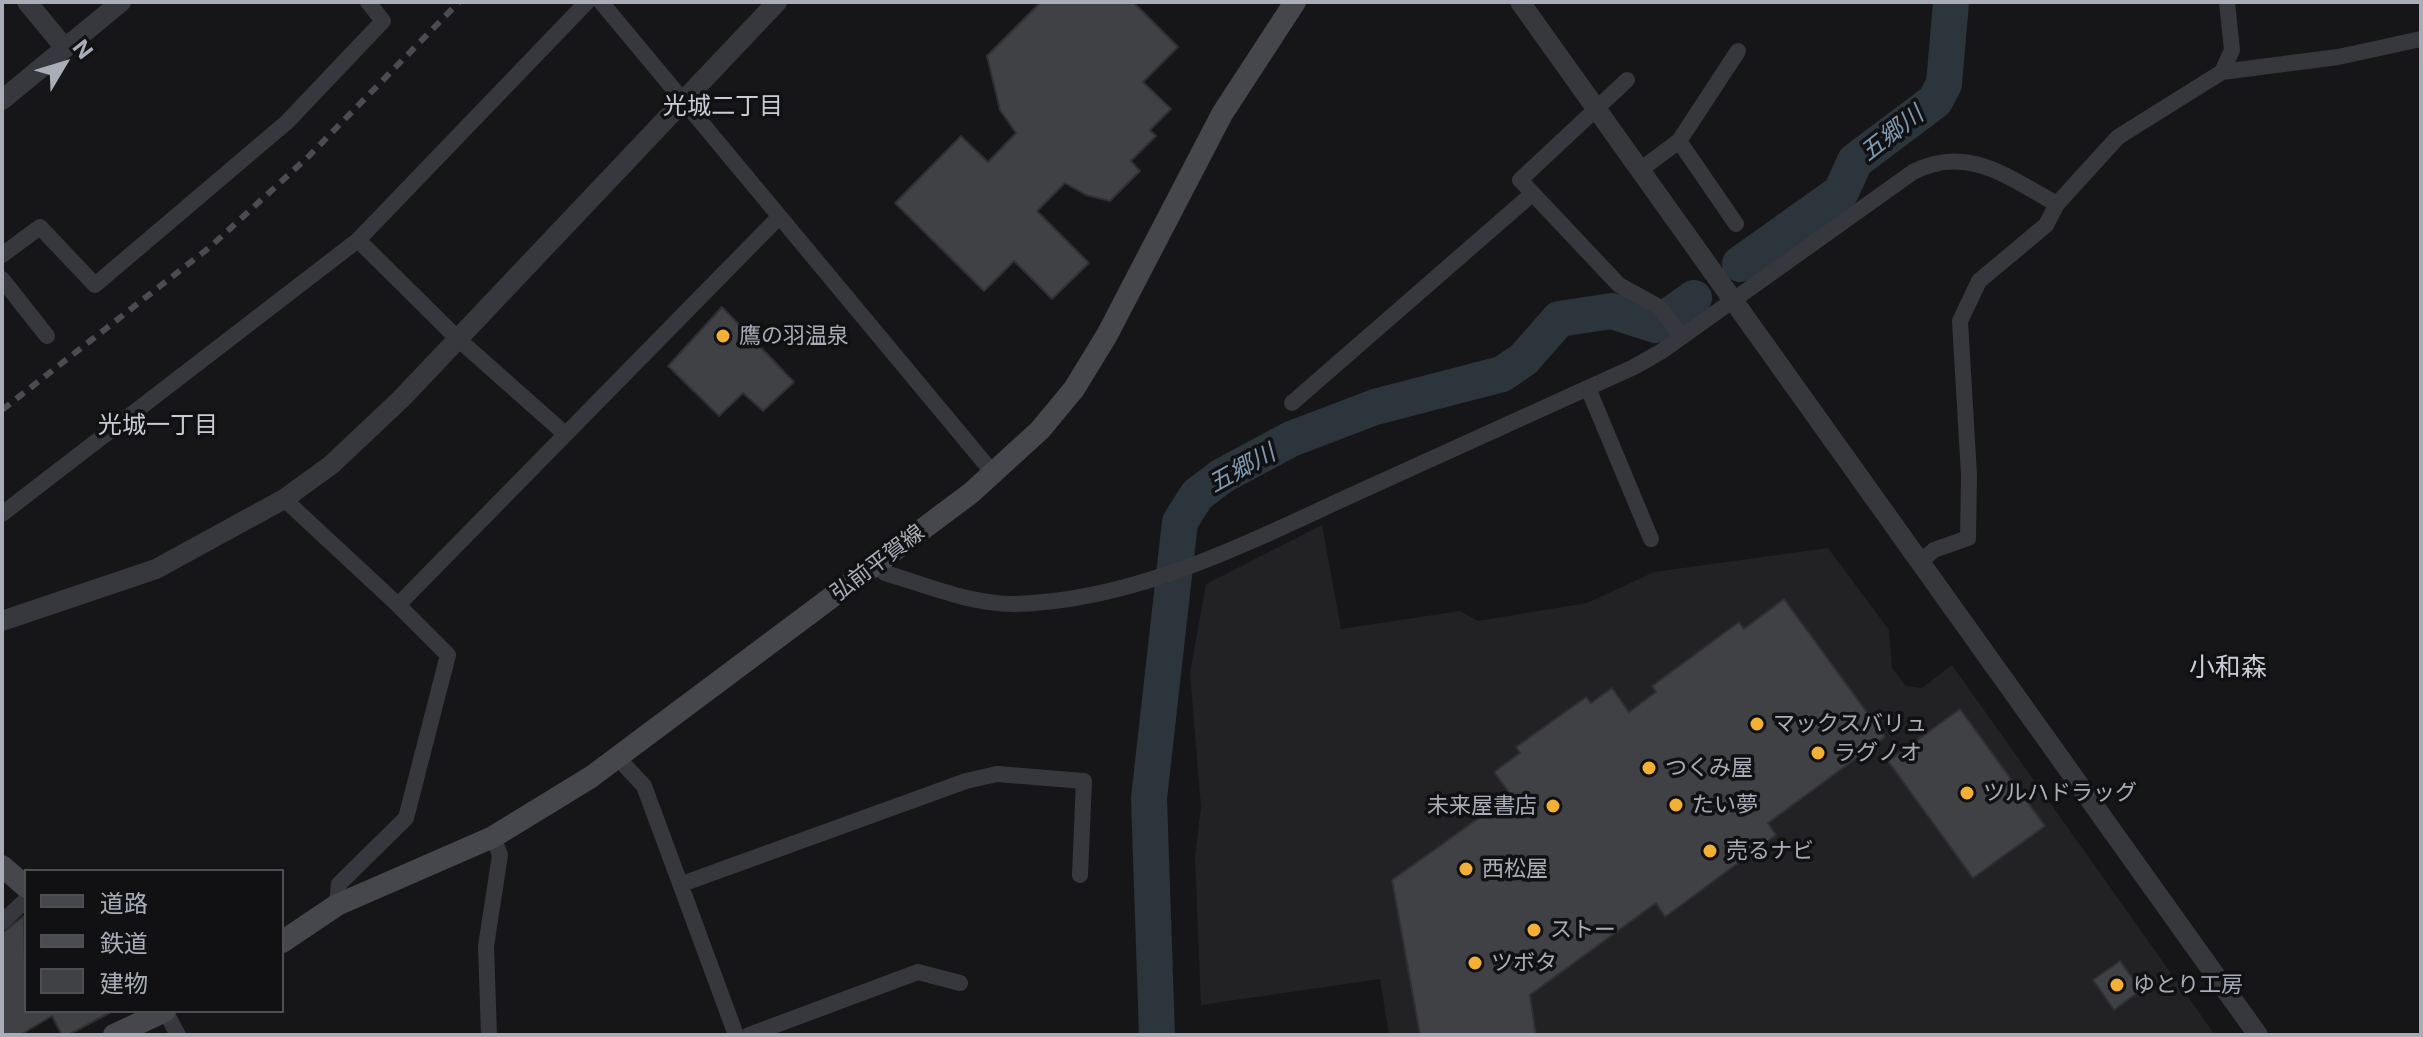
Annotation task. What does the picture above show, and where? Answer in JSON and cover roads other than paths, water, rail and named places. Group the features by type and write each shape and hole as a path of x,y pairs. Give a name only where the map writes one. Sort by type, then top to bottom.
{"main road":[{"name":"弘前平賀線","path":"284,941 337,905 493,837 617,757 876,564 993,473 1040,430 1074,389 1107,335 1222,114 1295,2"},
{"path":"2,866 24,885"},
{"path":"114,1035 161,1013"}],"street":[{"path":"27,2 65,48"},
{"path":"2,100 121,2"},
{"path":"2,255 40,227 95,285 287,122 383,21 368,2"},
{"path":"2,514 358,240 587,2"},
{"path":"601,2 993,473"},
{"path":"3,619 156,569 284,499 331,465 458,339 777,2"},
{"path":"1520,2 2258,1035"},
{"path":"2222,72 2232,50 2227,2"},
{"path":"1920,562 1934,550 1968,538 1969,475 1960,321 1965,304 1979,281 2046,225 2057,204 2118,137 2222,72 2338,57 2421,39"},
{"path":"1640,170 1679,141 1738,51"},
{"path":"1627,80 1520,180 1619,285 1659,307 1678,332"},
{"path":"1679,141 1736,224"},
{"path":"876,564 885,573 977,601 1013,604 1056,600 1166,576 1634,367 1678,332 1734,301 1913,172 1931,163 1950,160 1990,168 2057,204"},
{"path":"1292,403 1532,194"},
{"path":"398,605 779,217"},
{"path":"358,240 458,339 564,433"},
{"path":"2,279 47,336"},
{"path":"1588,388 1651,539"},
{"path":"284,499 448,655 406,818 339,884 337,905"},
{"path":"617,757 644,786 736,1035"},
{"path":"682,884 966,781 997,774 1084,781 1080,875"},
{"path":"489,1035 486,946 500,855 493,837"},
{"path":"2,922 24,902"},
{"path":"749,1035 918,972 960,983"},
{"path":"166,1013 178,1035"}],"waterway":[{"name":"五郷川","path":"1740,264 1841,192 1855,161 1935,101 1944,84 1951,2"},
{"name":"五郷川","path":"1157,1035 1149,798 1180,522 1197,495 1222,476 1291,439 1375,407 1502,374 1524,359 1559,319 1612,311 1656,325 1694,298"}],"railway":[{"path":"2,410 210,247 308,157 459,2"}],"place":[{"name":"鷹の羽温泉","path":"723,336"},
{"name":"マックスバリュ","path":"1757,724"},
{"name":"ラグノオ","path":"1818,753"},
{"name":"つくみ屋","path":"1649,768"},
{"name":"ツルハドラッグ","path":"1967,793"},
{"name":"たい夢","path":"1676,805"},
{"name":"未来屋書店","path":"1553,806"},
{"name":"売るナビ","path":"1710,851"},
{"name":"西松屋","path":"1466,869"},
{"name":"ストー","path":"1534,930"},
{"name":"ツボタ","path":"1475,963"},
{"name":"ゆとり工房","path":"2117,985"}],"district":[{"name":"光城二丁目","path":"723,107"},
{"name":"光城一丁目","path":"158,426"},
{"name":"小和森","path":"2228,668"}]}
